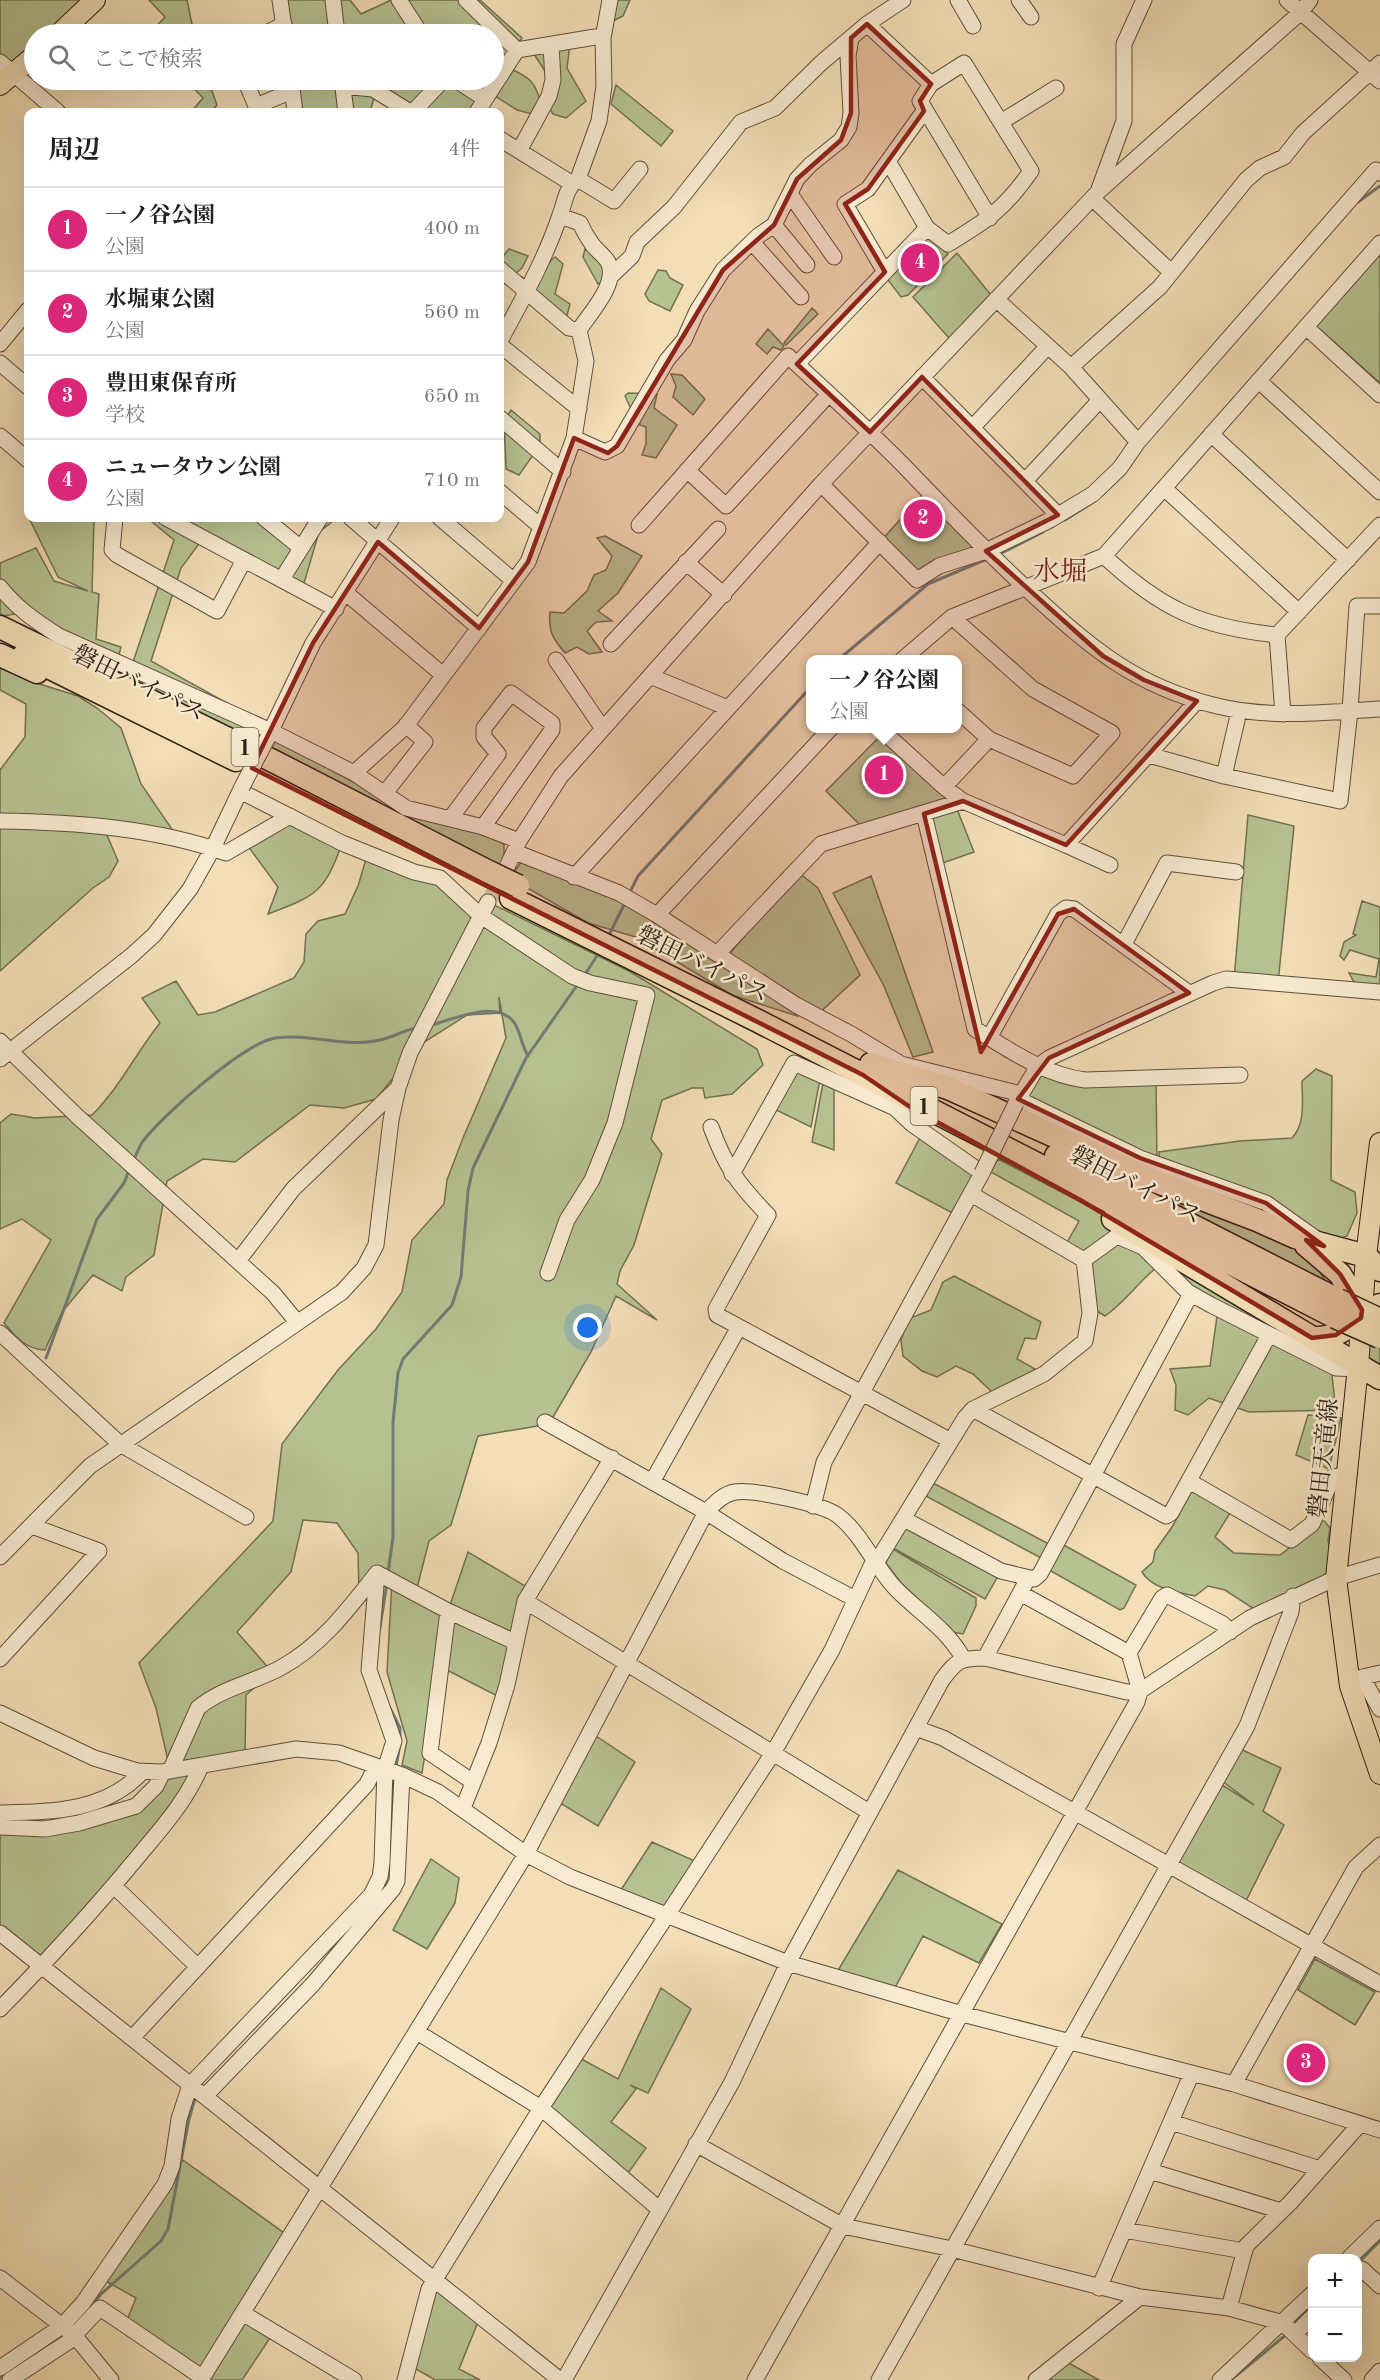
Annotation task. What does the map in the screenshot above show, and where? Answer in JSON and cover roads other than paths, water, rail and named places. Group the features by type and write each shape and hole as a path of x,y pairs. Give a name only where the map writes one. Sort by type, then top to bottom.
{"highway":[{"path":"0,614 148,708"},
{"name":"磐田バイパス","path":"0,627 148,708 1337,1309 1380,1337"},
{"name":"磐田バイパス","path":"0,643 148,708"},
{"path":"0,656 148,708"},
{"path":"867,1070 948,1088 1152,1180 1295,1237 1373,1263"},
{"name":"1","path":"867,1070 913,1109 1082,1201 1380,1378"},
{"path":"1295,1237 1340,1275 1371,1313 1380,1352"},
{"name":"磐田バイパス","path":"1337,1309 1371,1313"},
{"path":"1312,1338 1326,1339 1336,1335 1371,1313"}],"main road":[{"path":"70,24 95,0"},
{"path":"5,74 24,62"},
{"name":"磐田天竜線","path":"1380,1143 1371,1313 1358,1367 1336,1578 1356,1678 1380,1774"}],"street":[{"path":"280,0 283,24"},
{"path":"333,0 336,24"},
{"path":"397,0 414,24"},
{"path":"466,0 490,24"},
{"path":"504,335 527,292 600,121 604,86 603,38 610,0"},
{"path":"354,773 406,725 528,562 574,438 586,360 579,330 610,277 632,256 637,242 674,207 741,122 775,108 820,63 867,24 903,0"},
{"path":"958,0 973,26"},
{"path":"1019,0 1031,17"},
{"path":"1095,195 1124,121 1124,44 1144,0"},
{"path":"1287,0 1306,6 1374,67 1380,81"},
{"path":"0,1557 90,1466 342,1292 364,1268 376,1245 391,1120 398,1088 410,1053 517,847 561,776 821,484 1095,195 1306,6"},
{"path":"867,24 931,84"},
{"path":"504,37 517,50"},
{"path":"504,70 517,50 595,37 603,38"},
{"path":"574,438 605,452 617,446 658,375 684,340 698,311 723,270 752,242 774,225 796,179 841,141 849,127 851,90 848,56 851,38"},
{"path":"519,151 543,112 549,96 553,80 551,45"},
{"path":"888,161 927,228 948,244 990,218 1015,195 1031,171 964,63 931,84 921,101 924,111 990,218"},
{"path":"1071,367 1106,332 1146,301 1246,180 1260,168 1284,157 1303,133 1374,67"},
{"path":"5,74 24,88"},
{"path":"1001,122 1056,88"},
{"path":"27,90 52,108"},
{"path":"249,90 256,106 283,90"},
{"path":"293,90 295,108"},
{"path":"344,90 346,108"},
{"path":"375,90 404,108"},
{"path":"415,108 433,90"},
{"path":"466,90 481,106 491,90"},
{"path":"885,272 844,204 868,189 924,111"},
{"path":"504,142 614,201 640,169"},
{"path":"821,484 917,580 939,566 991,556 1107,482 1138,442 1376,170 1380,173"},
{"path":"789,194 834,257"},
{"path":"1095,195 1171,273"},
{"path":"560,216 580,223 590,242 608,261 610,277"},
{"path":"774,225 807,265"},
{"path":"797,364 927,228"},
{"path":"752,242 801,297"},
{"path":"908,655 952,617 1104,556 1380,243"},
{"path":"504,272 569,328 579,330"},
{"path":"996,298 1071,367 1138,442"},
{"path":"0,344 24,316"},
{"path":"1306,327 1380,395"},
{"path":"504,346 579,409"},
{"path":"972,428 1048,346"},
{"path":"639,525 788,356 870,432 991,556 1103,656 1144,680 1197,701 1250,712 1283,714 1380,709"},
{"path":"0,363 24,384"},
{"path":"922,377 1058,515"},
{"path":"1259,381 1380,492"},
{"path":"687,470 726,506 829,394"},
{"path":"1025,481 1100,399"},
{"path":"504,421 562,472"},
{"path":"1211,434 1348,560"},
{"path":"0,436 24,457"},
{"path":"1164,488 1299,612"},
{"path":"504,495 540,526"},
{"path":"116,522 112,550 117,555 217,611 244,560"},
{"path":"173,522 336,609"},
{"path":"269,522 301,548"},
{"path":"282,579 317,522"},
{"path":"356,522 479,628"},
{"path":"297,1322 273,1293 3,1050 131,956 154,935 190,889 213,848 313,643 390,522"},
{"path":"445,522 514,581"},
{"path":"1283,714 1277,635 1380,525"},
{"path":"611,644 718,529"},
{"path":"574,876 880,542"},
{"path":"1104,556 1130,580 1157,600 1195,619 1234,630 1277,635"},
{"path":"686,562 724,595"},
{"path":"0,587 9,599 34,620 59,636 354,773 406,808 483,827 574,876 619,893 796,1005 901,1064 1018,1099 1140,1158 1266,1203 1304,1228 1324,1246"},
{"path":"346,593 443,675"},
{"path":"1149,755 1224,776 1340,801 1350,711 1357,606 1380,606"},
{"path":"952,617 1033,689 1112,733 1073,776 989,739 962,715"},
{"path":"556,660 603,729"},
{"path":"650,676 728,708"},
{"path":"450,819 498,754 484,737 484,729 511,693 552,723 552,730 483,827"},
{"path":"1066,845 1197,701"},
{"path":"1224,776 1237,720"},
{"path":"385,793 424,742 406,725"},
{"path":"657,915 827,733"},
{"path":"885,733 944,788 963,801 1110,865"},
{"path":"944,788 989,739"},
{"path":"241,789 290,816 373,855 414,872 440,878 481,916 572,976 590,983 647,995 615,1123 592,1180 567,1220 548,1273"},
{"path":"717,954 821,844 963,801"},
{"path":"924,814 975,1029 1038,1066 1066,1078 1085,1080 1240,1075"},
{"path":"0,821 61,822 104,827 213,848 226,853 290,816"},
{"path":"1124,944 1167,863 1236,872"},
{"path":"989,1038 1058,914 1066,908 1074,909 1189,993"},
{"path":"813,1506 824,1462 971,1194 1018,1099 1038,1066 1049,1058 1189,993 1226,980 1380,992"},
{"path":"732,1174 794,1063 895,1108 912,1124 982,1173"},
{"path":"238,1261 293,1189 398,1088"},
{"path":"711,1127 738,1185 768,1215 716,1309 717,1315 951,1442"},
{"path":"971,1194 1084,1260"},
{"path":"1084,1260 1117,1236 1130,1240 1157,1258 1191,1294 1336,1368 1358,1367 1380,1386"},
{"path":"405,2380 429,2289 541,2108 773,1753 832,1650 875,1562 951,1442 974,1409 1044,1374 1085,1341 1090,1313 1084,1260"},
{"path":"904,1519 1001,1571 1034,1579 1040,1574 1191,1294"},
{"path":"652,1482 739,1327"},
{"path":"0,1333 120,1444 246,1517"},
{"path":"974,1409 1166,1516 1172,1513 1269,1335"},
{"path":"545,1422 706,1512 783,1561 855,1599"},
{"path":"463,1808 489,1743 507,1685 525,1601 612,1458"},
{"path":"1189,1481 1291,1540 1312,1524 1333,1478 1346,1475"},
{"path":"0,2368 68,2330 100,2308 202,2379 526,1854 706,1512 721,1498 734,1492 749,1492 813,1506 838,1516 896,1588 951,1638 963,1658"},
{"path":"0,1659 99,1551 32,1526"},
{"path":"0,1933 562,2380 732,2082 788,1963 942,1680 953,1665 963,1658 985,1658 1127,1692 1140,1691 1230,1632 1293,1596 1336,1578 1380,1565"},
{"path":"377,1573 448,1611 515,1642"},
{"path":"132,2038 381,1767 394,1741 369,1670 377,1573"},
{"path":"0,1827 45,1829 136,1806 167,1771 198,1708 206,1701 261,1678 301,1656 322,1639 377,1573"},
{"path":"985,1658 1029,1577"},
{"path":"755,2380 1137,1702 1140,1691 1129,1653 1020,1593"},
{"path":"1129,1653 1162,1598 1167,1595 1223,1624 1230,1632"},
{"path":"879,2380 1247,1726 1291,1612 1293,1596"},
{"path":"525,1601 869,1812"},
{"path":"448,1611 430,1753 473,1782"},
{"path":"1380,1673 1356,1678 1380,1709"},
{"path":"0,1713 94,1758 117,1766 143,1771 167,1771 296,1749 339,1753 402,1775 438,1792 526,1854 604,1892 788,1963 962,2014 1234,2084 1380,2130"},
{"path":"916,1728 943,1738 1380,1984"},
{"path":"0,2010 42,1967 114,1886 175,1812 192,1788 201,1766"},
{"path":"10,2380 68,2330 83,2303 165,2184 172,2166 178,2119 190,2085 371,1895 380,1877 382,1863 381,1767"},
{"path":"0,1813 56,1811 86,1806 119,1791 132,1783 143,1771"},
{"path":"205,2096 313,1984 393,1889 397,1881 402,1775"},
{"path":"1234,2084 1356,1867 1380,1845"},
{"path":"114,1886 198,1966"},
{"path":"417,2032 541,2108 659,2209"},
{"path":"1099,2288 1192,2073"},
{"path":"1171,2122 1320,2169"},
{"path":"1229,2308 1246,2246 1360,2124"},
{"path":"696,2144 843,2226 952,2250 1140,2297 1229,2308 1283,2323 1308,2347"},
{"path":"1150,2171 1281,2211"},
{"path":"1354,2254 1380,2228"},
{"path":"1124,2230 1244,2251"},
{"path":"1362,2269 1380,2286"},
{"path":"0,2278 68,2330 111,2380"},
{"path":"1036,2380 1140,2297"},
{"path":"1220,2380 1308,2298"},
{"path":"244,2314 354,2380"},
{"path":"1295,2334 1308,2321"},
{"path":"1324,2362 1344,2380"},
{"path":"1372,2380 1380,2371"}],"waterway":[{"path":"1358,202 1380,186"},
{"path":"1102,495 1123,475"},
{"path":"1065,520 1095,501"},
{"path":"998,555 1043,532"},
{"path":"844,655 928,584 987,559"},
{"path":"629,894 638,876 806,692"},
{"path":"608,937 625,903"},
{"path":"584,976 600,951"},
{"path":"388,1573 393,1537 393,1422 398,1373 403,1359 452,1305 461,1277 468,1191 473,1168 526,1058 578,984"},
{"path":"431,1025 485,1011 505,1015 516,1025 528,1056"},
{"path":"133,1162 143,1141 168,1114 225,1066 261,1043 275,1038 288,1037 363,1042 381,1040 419,1027"},
{"path":"46,1358 97,1219 124,1183 129,1170"},
{"path":"380,1627 387,1583"},
{"path":"390,1708 400,1728 400,1738"},
{"path":"396,1767 400,1744"},
{"path":"393,1806 395,1777"},
{"path":"91,2307 100,2295 161,2241 168,2229 189,2119 196,2095"},
{"path":"1362,2259 1380,2241"},
{"path":"0,2378 65,2333"},
{"path":"1232,2379 1287,2334"}],"tunnel":[{"path":"488,902 505,870"}],"place":[{"name":"ニュータウン公園","path":"920,263"},
{"name":"水堀東公園","path":"923,519"},
{"name":"一ノ谷公園","path":"884,775"},
{"name":"豊田東保育所","path":"1306,2063"}],"district":[{"name":"水堀","path":"1060,571"}]}
